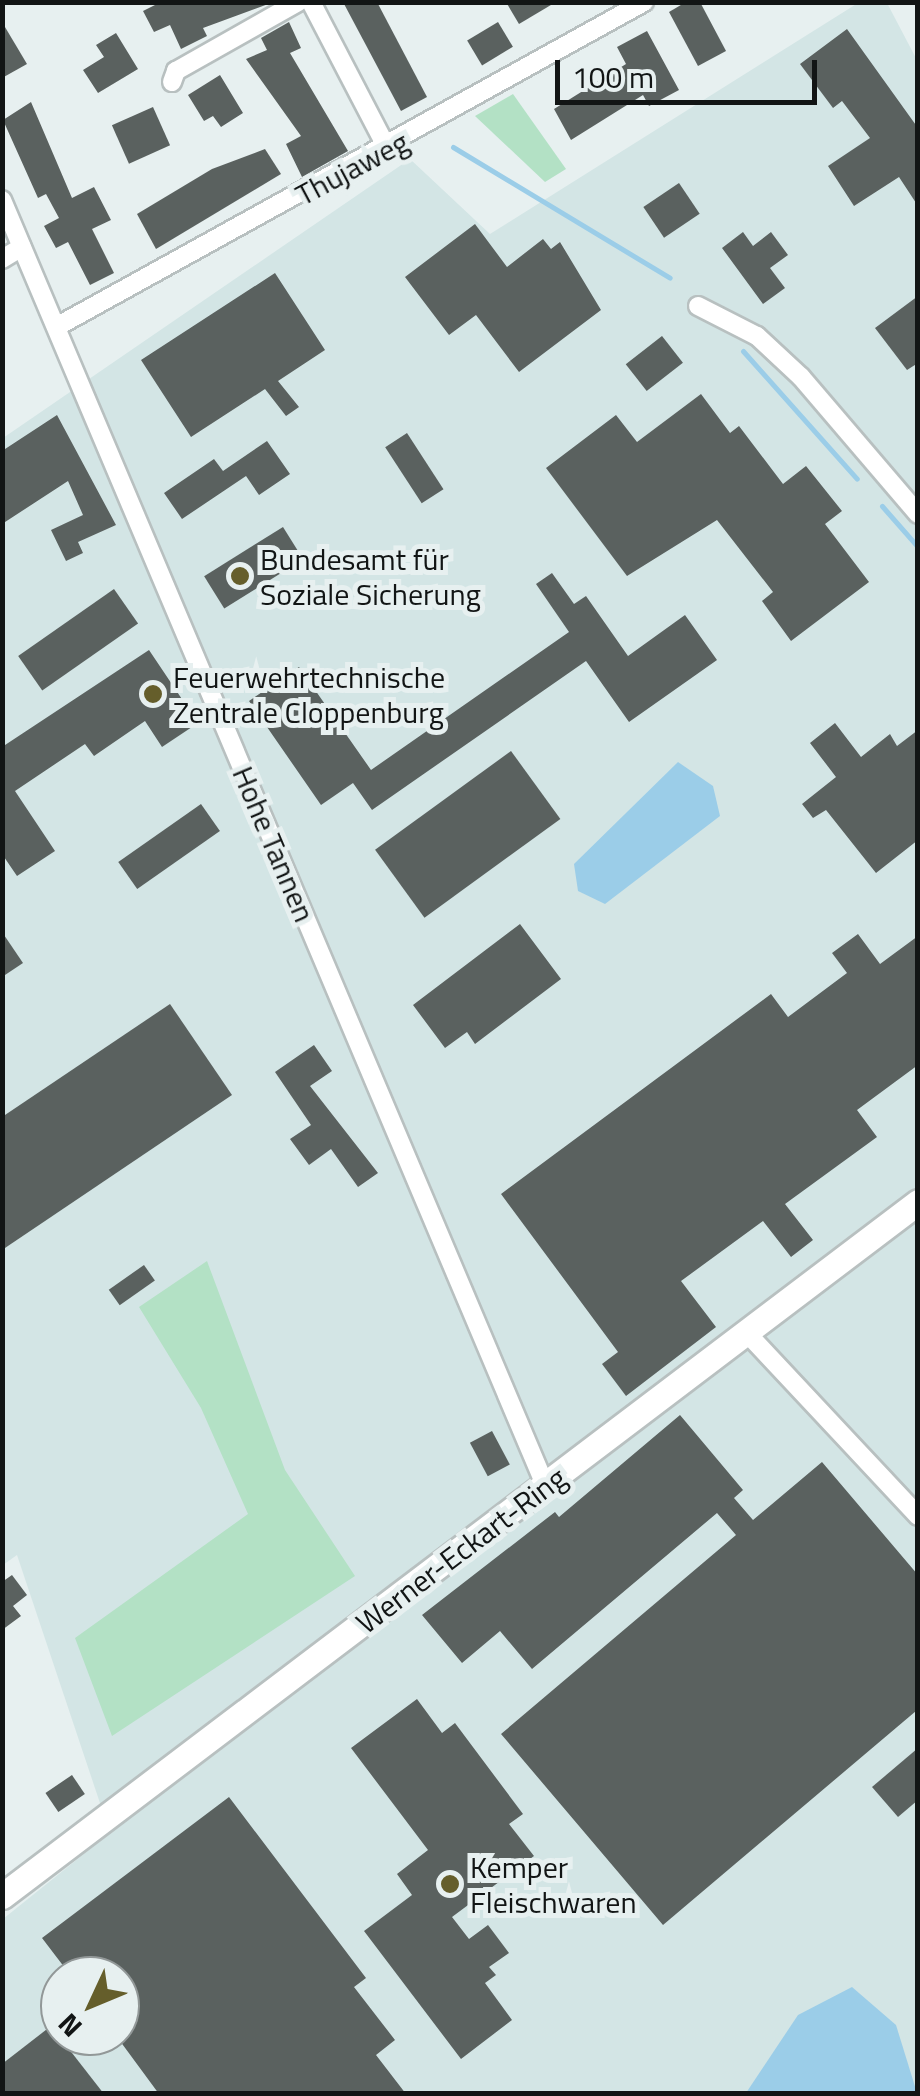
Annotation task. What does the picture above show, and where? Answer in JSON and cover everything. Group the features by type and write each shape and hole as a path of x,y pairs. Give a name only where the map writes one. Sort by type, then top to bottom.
{"street":[{"path":"172,82 176,70 298,2"},
{"path":"311,2 388,148"},
{"name":"Thujaweg","path":"56,327 388,148 644,2"},
{"name":"Hohe Tannen","path":"2,200 546,1487"},
{"path":"2,259 22,246"},
{"path":"698,306 757,336 801,377 918,514"},
{"name":"Werner-Eckart-Ring","path":"2,1896 918,1202"},
{"path":"746,1332 918,1516"}],"shaded area":[{"path":"858,3 887,3 918,62 917,2093 3,2093 3,1919 110,1833 17,1555 3,1565 3,438 410,159 490,234"}],"green space":[{"path":"513,94 566,169 545,182 475,116"},
{"path":"207,1261 285,1470 355,1576 112,1736 75,1638 248,1514 201,1408 139,1307"}],"water":[{"path":"678,762 713,786 720,816 605,904 578,891 574,864"},
{"path":"852,1987 896,2025 917,2093 746,2093 798,2015"}],"building":[{"path":"161,2 271,3 203,28 207,36 181,49 170,25 154,32 143,11"},
{"path":"343,2 377,2 427,97 401,111"},
{"path":"506,2 556,2 519,24"},
{"path":"686,2 700,2 726,51 698,66 669,12"},
{"path":"2,22 27,64 2,78"},
{"path":"289,22 301,48 290,53 348,151 302,177 286,144 301,136 246,59 267,50 261,38"},
{"path":"498,22 513,47 482,65 467,41"},
{"path":"847,29 918,128 918,206 899,177 854,206 828,166 870,138 842,101 833,108 800,64"},
{"path":"647,31 679,90 649,106 643,95 571,140 554,109 626,64 617,47"},
{"path":"116,33 138,69 98,93 83,70 104,57 96,45"},
{"path":"220,75 243,113 221,127 213,116 204,121 188,95"},
{"path":"31,102 72,198 94,187 111,220 92,229 114,273 90,285 68,242 56,248 44,226 59,218 46,194 38,198 3,120"},
{"path":"153,107 170,145 129,164 112,125"},
{"path":"265,149 281,174 156,249 137,214 212,169"},
{"path":"679,183 700,214 664,238 643,207"},
{"path":"475,224 507,267 543,239 551,249 560,242 601,310 519,372 476,315 449,335 405,277"},
{"path":"743,232 753,246 771,232 788,255 770,268 785,288 763,304 722,248"},
{"path":"275,273 325,350 278,381 299,407 286,416 265,389 191,437 141,360"},
{"path":"918,296 918,363 907,370 875,328"},
{"path":"662,336 683,363 647,391 626,364"},
{"path":"701,394 730,433 739,426 783,484 806,466 842,511 825,524 869,582 791,641 762,601 773,592 717,520 627,576 546,468 616,415 637,442"},
{"path":"57,415 116,525 78,542 83,553 66,561 51,530 83,515 68,481 2,524 2,451"},
{"path":"407,433 443,489 422,503 385,447"},
{"path":"267,441 290,474 259,495 246,476 182,519 164,493 214,459 223,471"},
{"path":"283,527 303,559 224,609 204,576"},
{"path":"552,573 574,604 586,596 628,656 685,615 717,660 629,722 586,661 372,810 353,783 321,805 249,701 299,667 371,770 569,632 536,584"},
{"path":"114,589 138,623 42,691 18,656"},
{"path":"149,650 198,723 162,747 145,721 94,756 85,744 15,791 55,851 17,876 2,854 2,747"},
{"path":"835,723 861,757 890,734 897,746 918,730 918,840 876,873 826,810 813,818 802,804 836,777 810,743"},
{"path":"511,751 560,819 424,918 375,850"},
{"path":"201,804 220,831 137,889 118,862"},
{"path":"520,924 561,979 475,1044 467,1032 445,1048 413,1005"},
{"path":"2,932 23,963 2,977"},
{"path":"858,934 880,964 918,936 918,1065 857,1110 877,1137 785,1204 813,1240 791,1257 763,1221 681,1281 716,1327 626,1396 602,1364 618,1352 501,1194 771,994 788,1017 847,973 832,953"},
{"path":"170,1004 232,1095 2,1250 2,1117"},
{"path":"314,1045 332,1071 310,1086 378,1173 358,1187 331,1149 309,1165 290,1139 311,1125 275,1072"},
{"path":"144,1265 155,1281 120,1305 109,1290"},
{"path":"680,1415 743,1490 734,1498 753,1520 822,1462 918,1575 918,1700 916,1711 663,1925 501,1734 736,1535 717,1513 532,1669 500,1631 462,1663 422,1615 555,1512 559,1517"},
{"path":"492,1431 510,1465 488,1476 470,1443"},
{"path":"12,1575 27,1595 13,1606 21,1616 2,1630 2,1582"},
{"name":"Kemper Fleischwaren","path":"417,1699 442,1733 455,1723 523,1814 509,1824 534,1856 452,1917 469,1939 488,1925 509,1953 489,1967 496,1975 485,1983 512,2020 461,2059 364,1931 412,1895 397,1874 428,1850 351,1748"},
{"path":"918,1748 918,1800 898,1817 872,1787"},
{"path":"72,1775 85,1794 58,1812 45,1793"},
{"path":"229,1797 366,1978 354,1987 395,2040 376,2055 406,2094 159,2094 131,2056 140,2056 140,1956 56,1956 42,1938"},
{"path":"40,2035 40,2056 74,2056 104,2094 2,2094 2,2064"}],"waterway":[{"path":"453,147 670,278"},
{"path":"743,351 857,479"},
{"path":"882,506 918,547"}],"place":[{"name":"Bundesamt für Soziale Sicherung","path":"240,576"},
{"name":"Feuerwehrtechnische Zentrale Cloppenburg","path":"153,694"},
{"name":"Kemper Fleischwaren","path":"450,1884"}]}
